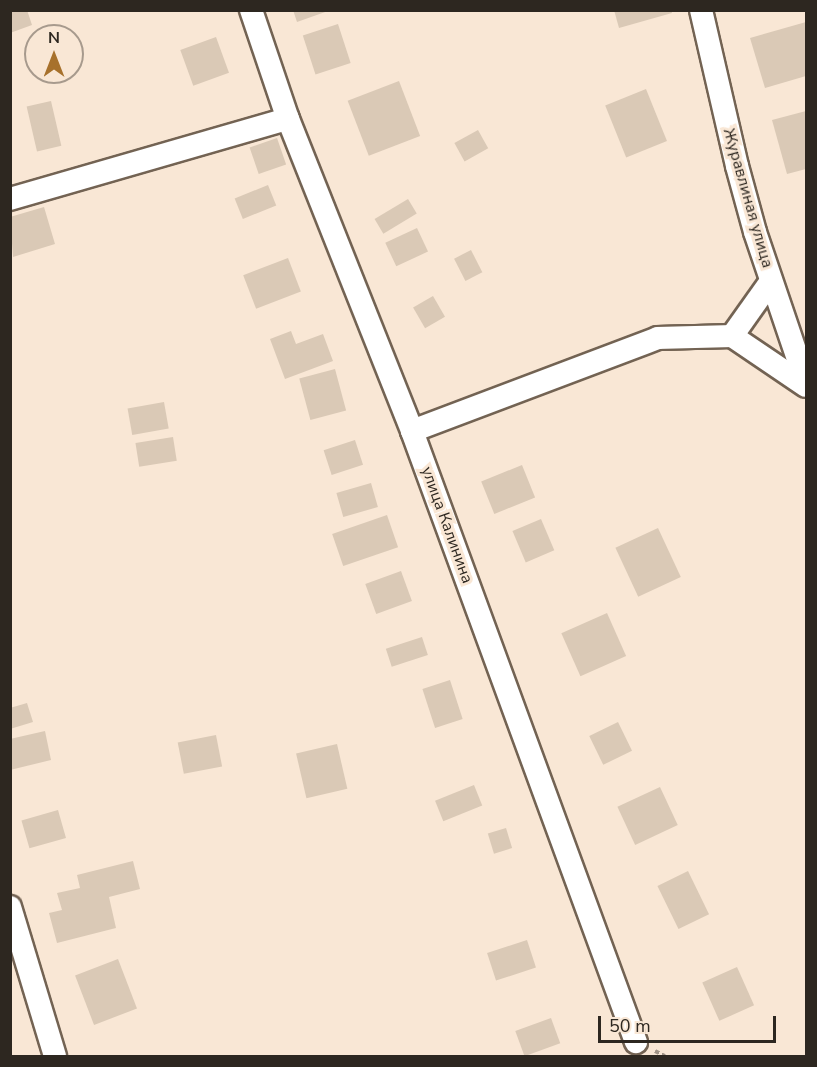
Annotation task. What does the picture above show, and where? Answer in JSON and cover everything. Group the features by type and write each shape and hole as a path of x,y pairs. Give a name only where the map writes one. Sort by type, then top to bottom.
{"street":[{"name":"улица Калинина","path":"251,10 288,119 412,430 636,1042"},
{"name":"Журавлиная улица","path":"701,10 737,166 771,281 807,384"},
{"path":"10,199 288,119"},
{"path":"732,336 771,281"},
{"path":"412,430 658,338 732,336 807,384"},
{"path":"10,907 54,1056"}],"building":[{"path":"10,10 27,10 32,24 24,24 24,28 10,33"},
{"path":"293,10 328,10 328,11 297,22"},
{"path":"614,10 671,10 672,13 619,28"},
{"path":"806,22 806,76 765,88 750,38"},
{"path":"338,24 351,63 315,74 303,35"},
{"path":"216,37 229,73 193,86 180,50"},
{"path":"399,81 420,136 369,156 348,101"},
{"path":"646,89 667,141 626,157 605,105"},
{"path":"51,101 61,146 37,151 27,107"},
{"path":"806,111 806,169 787,174 772,120"},
{"path":"478,130 488,148 465,161 454,143"},
{"path":"277,138 286,164 259,174 250,147"},
{"path":"268,185 276,205 243,219 235,198"},
{"path":"408,199 417,214 383,234 375,219"},
{"path":"44,207 55,244 13,257 10,217"},
{"path":"417,228 428,252 396,266 385,243"},
{"path":"471,250 482,272 465,281 454,259"},
{"path":"288,258 301,292 256,309 243,275"},
{"path":"433,296 445,317 425,328 413,308"},
{"path":"291,331 296,344 323,334 333,361 285,379 270,339"},
{"path":"335,369 346,411 310,420 299,379"},
{"path":"164,402 169,429 132,435 128,408"},
{"path":"173,437 177,461 139,467 135,443"},
{"path":"355,440 363,465 332,475 324,450"},
{"path":"522,465 535,497 494,514 481,481"},
{"path":"371,483 378,507 343,517 336,493"},
{"path":"387,515 398,547 343,566 332,534"},
{"path":"541,519 554,550 526,562 512,531"},
{"path":"658,528 681,577 638,597 615,548"},
{"path":"401,571 412,601 376,614 365,584"},
{"path":"607,613 626,656 580,676 561,633"},
{"path":"422,637 428,655 392,667 386,649"},
{"path":"450,680 463,719 435,728 422,689"},
{"path":"27,703 33,722 10,729 10,708"},
{"path":"618,722 632,751 603,765 589,736"},
{"path":"45,731 51,760 10,770 10,739"},
{"path":"216,735 222,766 184,774 178,742"},
{"path":"337,744 347,789 306,798 296,753"},
{"path":"474,785 482,805 443,821 435,801"},
{"path":"660,787 678,825 635,845 617,807"},
{"path":"58,810 66,838 29,848 21,820"},
{"path":"506,828 512,848 494,854 488,834"},
{"path":"133,861 140,889 109,897 116,928 57,943 49,913 62,910 57,893 80,888 77,875"},
{"path":"688,871 709,914 678,929 657,886"},
{"path":"527,940 536,968 496,981 487,953"},
{"path":"118,959 137,1008 94,1025 75,975"},
{"path":"737,967 754,1005 719,1021 702,982"},
{"path":"551,1018 560,1043 524,1056 515,1031"}]}
